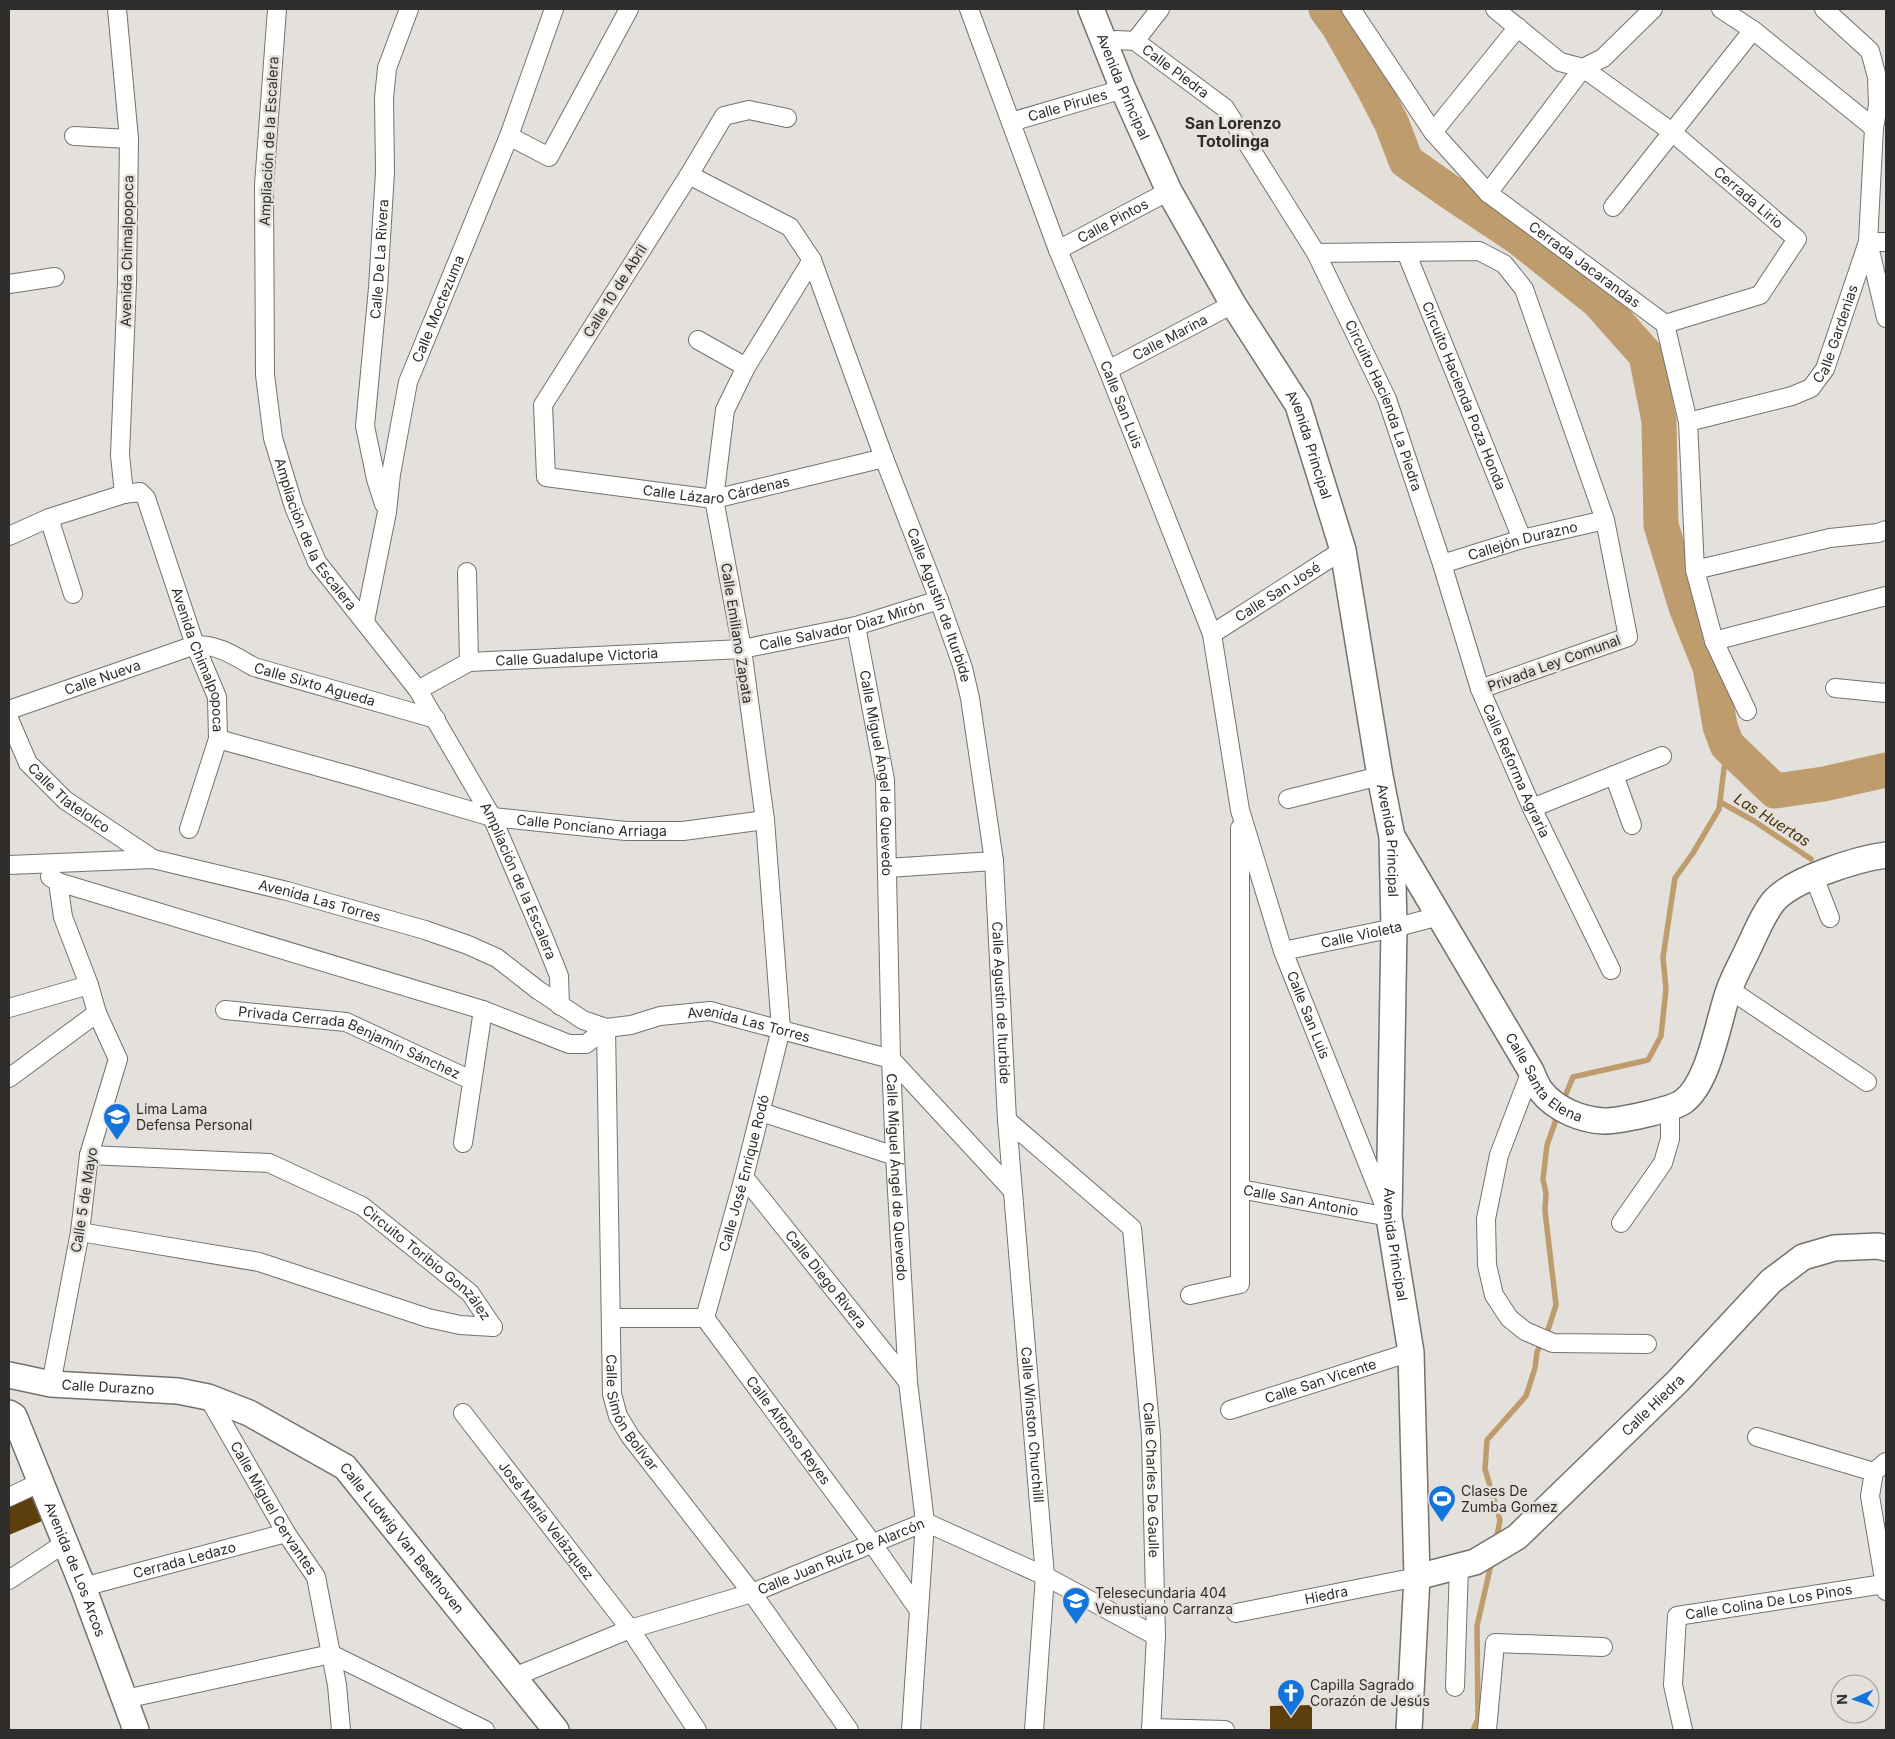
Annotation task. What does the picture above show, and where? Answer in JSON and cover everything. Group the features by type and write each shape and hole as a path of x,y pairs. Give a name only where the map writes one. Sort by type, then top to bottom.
{"street":[{"name":"Avenida Chimalpopoca","path":"117,9 129,139 127,282 120,455 132,493 146,498 150,507 195,645 217,697 218,739 189,830"},
{"name":"Ampliación de la Escalera","path":"278,9 264,185 265,375 273,438 294,507 316,562 365,621 418,690 492,817 559,976 560,1006"},
{"name":"Calle De La Rivera","path":"387,512 376,479 365,426 378,288 385,172 384,98 387,68 409,9"},
{"name":"Calle Moctezuma","path":"365,621 387,512 390,474 408,382 509,136 554,9"},
{"path":"509,136 549,157 629,9"},
{"name":"Avenida Principal","path":"1092,9 1123,89 1169,191 1233,304 1298,405 1343,550 1380,776 1392,837 1394,928 1389,1217 1411,1352 1417,1577 1409,1730"},
{"path":"1135,41 1160,9"},
{"name":"Cerrada Jacarandas","path":"1351,9 1433,132 1488,193 1665,324"},
{"name":"Cerrada Lirio","path":"1495,9 1560,62 1583,68 1672,132 1797,238 1760,295 1665,324"},
{"path":"1488,193 1583,68 1603,58 1653,9"},
{"path":"1722,9 1753,30 1874,128"},
{"path":"1824,9 1870,51 1877,77 1882,106 1874,128 1868,242 1886,318"},
{"name":"Calle San Luis","path":"973,10 1011,122 1058,250 1108,370 1212,634 1240,810 1283,951 1389,1217"},
{"path":"1433,132 1518,27"},
{"path":"1613,207 1753,30"},
{"name":"Calle Piedra","path":"1105,43 1117,40 1135,41 1225,108 1316,253"},
{"name":"Calle Pirules","path":"1011,122 1123,89"},
{"name":"Calle 10 de Abril","path":"546,477 543,406 689,175 724,116 749,110 787,118"},
{"path":"74,136 129,139"},
{"name":"Calle Agustín de Iturbide","path":"689,175 790,227 812,260 963,668 970,698 994,861 1007,1120"},
{"name":"Calle Pintos","path":"1058,250 1169,191"},
{"path":"1868,242 1886,242"},
{"name":"Calle Gardenias","path":"1688,422 1792,396 1811,388 1825,369 1868,242"},
{"path":"1316,253 1479,251 1504,264 1524,289 1605,520"},
{"name":"Circuito Hacienda Poza Honda","path":"1406,252 1522,539"},
{"name":"Circuito Hacienda La Piedra","path":"1316,253 1387,399 1442,564"},
{"name":"Calle Emiliano Zapata","path":"781,1029 765,820 742,649 714,498 725,410 746,367 812,260"},
{"path":"9,284 55,277"},
{"name":"Calle Marina","path":"1108,370 1233,304"},
{"path":"1665,324 1688,422 1695,570 1714,641 1747,711"},
{"path":"698,340 746,367"},
{"name":"Calle Lázaro Cárdenas","path":"546,477 714,498 884,458"},
{"path":"9,536 48,518 132,493"},
{"path":"48,518 73,594"},
{"name":"Callejón Durazno","path":"1442,564 1522,539 1605,520"},
{"name":"Privada Ley Comunal","path":"1480,689 1628,637 1605,520"},
{"path":"1695,570 1830,538 1886,530"},
{"name":"Calle San José","path":"1212,634 1343,550"},
{"name":"Calle Reforma Agraria","path":"1442,564 1480,689 1532,808 1610,970"},
{"path":"467,572 469,662"},
{"path":"1714,641 1886,596"},
{"name":"Calle Salvador Díaz Mirón","path":"742,649 856,626 939,600"},
{"name":"Calle Miguel Ángel de Quevedo","path":"856,626 885,780 895,1156 908,1382 924,1522 911,1730"},
{"name":"Calle Nueva","path":"9,710 195,645"},
{"name":"Calle Sixto Agueda","path":"195,645 208,645 254,667 436,719"},
{"name":"Calle Guadalupe Victoria","path":"418,690 469,662 742,649"},
{"path":"1835,688 1886,694"},
{"name":"Calle Tlatelolco","path":"9,719 28,763 64,800 152,859"},
{"name":"Calle Ponciano Arriaga","path":"218,739 492,817 626,831 683,831 765,820"},
{"path":"1532,808 1662,756"},
{"path":"1614,775 1632,825"},
{"path":"1288,799 1380,776"},
{"name":"Calle San Luis","path":"1240,810 1240,1189"},
{"name":"Calle Santa Elena","path":"1392,837 1531,1071 1540,1090 1548,1099 1579,1117 1611,1121 1670,1108 1685,1101 1697,1085 1706,1068 1729,988 1765,913 1784,891 1854,861 1886,855"},
{"name":"Avenida Las Torres","path":"9,865 152,859 287,891 425,930 468,945 497,958 560,1006 583,1020 606,1028 631,1025 660,1016 710,1011 891,1058"},
{"path":"887,868 994,861"},
{"path":"30,865 58,882 483,1010 568,1044 586,1044 606,1028"},
{"path":"1814,877 1830,918"},
{"name":"Calle 5 de Mayo","path":"52,1384 80,1232 89,1155 118,1059 97,1012 89,985 63,917 58,882"},
{"name":"Calle Violeta","path":"1283,951 1394,928 1440,916"},
{"path":"9,1008 89,985"},
{"path":"1729,988 1867,1082"},
{"name":"Privada Cerrada Benjamín Sánchez","path":"225,1010 346,1022 471,1080"},
{"path":"463,1143 483,1010"},
{"path":"9,1078 97,1012"},
{"name":"Calle Simón Bolívar","path":"606,1028 612,1394 618,1416 630,1436 752,1593 849,1730"},
{"name":"Calle José Enrique Rodó","path":"705,1318 744,1177 781,1029"},
{"path":"891,1058 1012,1190"},
{"path":"1531,1071 1499,1155 1486,1219 1488,1266 1494,1294 1510,1318 1525,1331 1553,1343 1592,1345 1647,1344"},
{"path":"1621,1223 1663,1163 1670,1139 1670,1108"},
{"path":"761,1112 895,1156"},
{"name":"Calle Winston Churchilll","path":"1007,1120 1045,1576 1034,1730"},
{"name":"Calle Charles De Gaulle","path":"1007,1120 1132,1228 1151,1436 1156,1636 1151,1729"},
{"name":"Circuito Toribio González","path":"80,1232 259,1262 428,1318 460,1325 492,1327 470,1293 362,1206 268,1163 89,1155"},
{"name":"Calle Diego Rivera","path":"744,1177 908,1382"},
{"name":"Calle San Antonio","path":"1190,1295 1240,1284 1240,1189 1389,1217"},
{"name":"Calle Hiedra","path":"1417,1577 1467,1564 1518,1537 1678,1381 1771,1281 1803,1257 1834,1248 1878,1246 1886,1248"},
{"path":"612,1318 705,1318"},
{"name":"Calle Alfonso Reyes","path":"705,1318 872,1543 918,1609"},
{"name":"Calle San Vicente","path":"1230,1410 1411,1352"},
{"name":"Calle Durazno","path":"9,1375 52,1384 178,1391 208,1396"},
{"name":"Calle Miguel Cervantes","path":"208,1396 286,1533 316,1577 337,1685 340,1730"},
{"name":"Calle Ludwig Van Beethoven","path":"208,1396 249,1413 344,1467 556,1730"},
{"name":"José María Velázquez","path":"463,1413 630,1629 697,1730"},
{"name":"Avenida de Los Arcos","path":"10,1415 41,1482 83,1587 136,1730"},
{"path":"1757,1437 1880,1467 1870,1496 1885,1588"},
{"path":"9,1496 41,1482"},
{"name":"Calle Juan Ruíz De Alarcón","path":"514,1676 630,1629 752,1593 924,1522 1045,1576 1156,1636"},
{"name":"Cerrada Ledazo","path":"83,1587 286,1533"},
{"path":"9,1580 65,1544"},
{"path":"1455,1688 1467,1564"},
{"name":"Hiedra","path":"1236,1613 1417,1577"},
{"name":"Calle Colina De Los Pinos","path":"1683,1730 1673,1685 1677,1616 1885,1588"},
{"path":"1487,1730 1496,1644 1603,1647"},
{"path":"125,1699 331,1654 485,1730"},
{"path":"1151,1729 1226,1730"}],"building":[{"path":"32,1497 42,1521 9,1535 9,1507"},
{"name":"Capilla Sagrado Corazón de Jesús","path":"1312,1705 1312,1729 1270,1730 1270,1706"}],"waterway":[{"path":"1326,9 1339,27 1373,87 1392,124 1406,161 1519,238 1598,301 1646,355 1659,421 1661,525 1686,607 1710,667 1720,726 1727,745 1775,791 1824,784 1886,770"},
{"path":"1563,1101 1573,1077 1648,1060 1661,1036 1666,989 1663,957 1675,878 1693,853 1719,809 1727,745"},
{"name":"Las Huertas","path":"1720,802 1754,821 1811,859"},
{"path":"1496,1541 1500,1520 1485,1469 1487,1440 1526,1396 1535,1368 1537,1352 1548,1330 1556,1305 1545,1211 1546,1193 1543,1179 1547,1145 1558,1114"},
{"path":"1473,1730 1478,1719 1477,1626 1492,1560"}],"place":[{"name":"Lima Lama Defensa Personal","path":"117,1141"},
{"name":"Clases De Zumba Gomez","path":"1442,1523"},
{"name":"Telesecundaria 404 Venustiano Carranza","path":"1076,1625"},
{"name":"Capilla Sagrado Corazón de Jesús","path":"1291,1717"}],"district":[{"name":"San Lorenzo Totolinga","path":"1233,132"}]}
